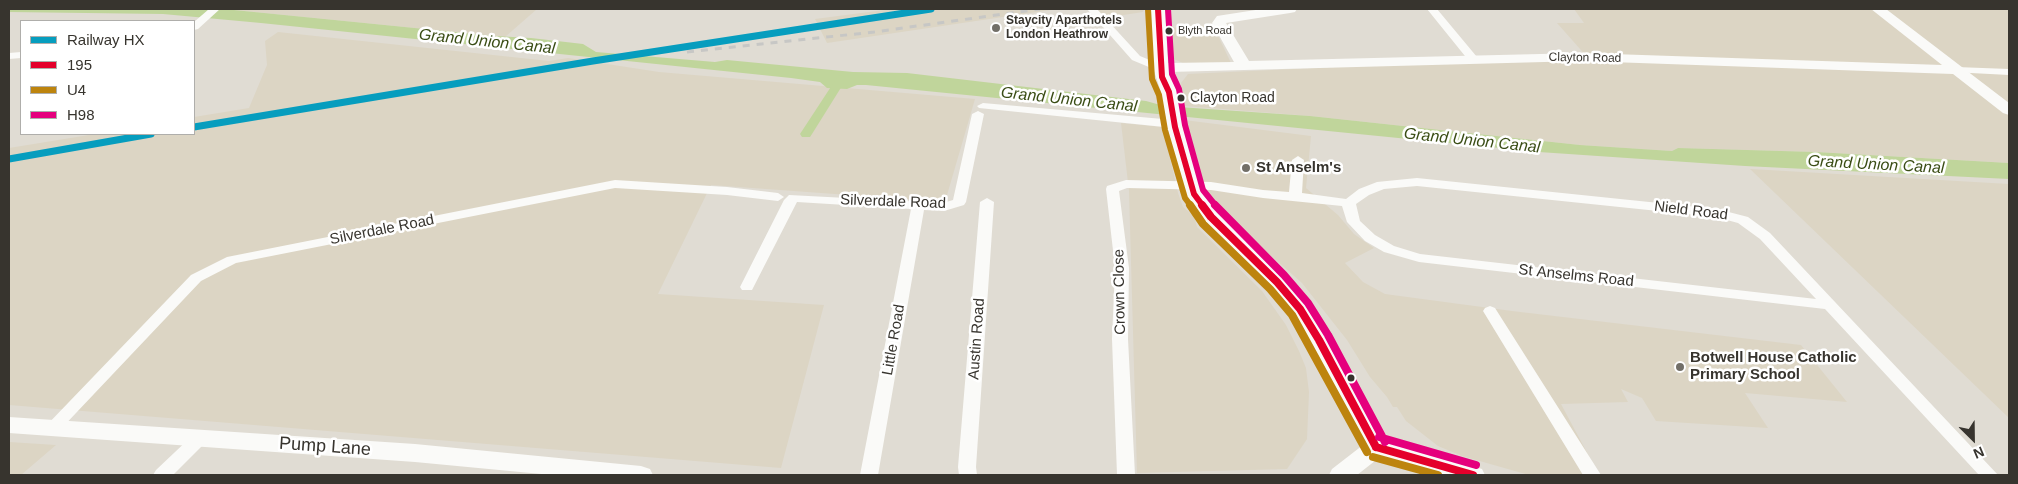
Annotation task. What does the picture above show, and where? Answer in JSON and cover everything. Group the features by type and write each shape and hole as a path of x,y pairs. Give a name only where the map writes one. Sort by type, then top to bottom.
{"street":[{"path":"195,26 215,9"},
{"path":"1092,9 1142,62 1160,68"},
{"path":"1244,66 1219,23 1222,19 1290,9"},
{"path":"1432,9 1473,59"},
{"path":"1878,9 2009,110"},
{"path":"1158,10 1160,68 1169,92 1173,116 1192,186 1199,202 1211,217 1277,282 1300,310 1319,340 1376,447 1473,475"},
{"path":"1132,53 1149,56 1159,51"},
{"name":"Clayton Road","path":"1160,68 1582,56 2009,72"},
{"name":"Silverdale Road","path":"747,287 791,200 796,198 944,207 958,202 962,197 981,110 1173,116"},
{"path":"1295,196 1298,160"},
{"name":"Nield Road","path":"1349,203 1358,195 1376,186 1411,182 1723,214 1743,220 1760,230 1989,475"},
{"name":"Silverdale Road","path":"52,428 196,278 232,260 615,184 727,191 778,197"},
{"name":"Crown Close","path":"1126,475 1121,373 1122,268 1112,189 1126,184 1192,186"},
{"path":"1192,186 1211,186 1263,194 1349,203"},
{"name":"Austin Road","path":"968,475 967,467 987,202"},
{"name":"St Anselms Road","path":"1349,203 1349,209 1354,222 1370,238 1389,249 1419,258 1829,305"},
{"name":"Little Road","path":"869,475 918,205"},
{"path":"1490,311 1592,475"},
{"name":"Pump Lane","path":"9,425 415,453 517,469 641,475"},
{"path":"162,475 199,439"},
{"path":"1341,475 1376,447"}],"shaded area":[{"path":"224,9 537,9 505,37"},
{"path":"892,9 1057,9 827,43 815,19"},
{"path":"1095,9 1144,9 1143,12 1104,18"},
{"path":"1574,9 2009,9 2009,163 1816,152 1678,148 1672,151 1580,145 1310,116 1184,106 1181,83 1188,74 1545,57 1588,58 1557,23 1584,23"},
{"path":"1213,25 1231,63 1185,64 1174,59 1167,28"},
{"path":"278,32 549,61 568,58 659,72 975,99 945,202 711,185 658,294 824,305 781,468 9,405 9,148 89,135 195,135 195,117 249,108 267,65 265,41"},
{"path":"1184,120 1311,136 1306,188 1338,215 1354,234 1374,248 1345,263 1363,282 1385,294 1801,345 1847,402 1745,393 1768,428 1656,421 1642,398 1621,389 1628,402 1561,404 1599,475 1529,475 1462,456 1438,446 1406,421 1397,407 1393,407 1370,377 1347,340 1302,283 1225,215 1205,191 1194,161"},
{"path":"1121,123 1163,127 1183,207 1194,216 1197,227 1262,291 1286,325 1299,351 1306,368 1309,392 1307,439 1287,469 1137,473 1129,191"},
{"path":"1750,169 2009,184 2009,418"},
{"path":"9,442 56,445 21,475 9,475"}],"water":[{"name":"Grand Union Canal","path":"9,9 224,9 583,44 596,52 715,62 727,60 853,72 907,73 1146,101 1164,106 1310,116 1580,145 1672,151 1678,148 1816,152 2009,163 2009,179 1745,166 1539,152 866,85 857,85 847,89 827,88 820,82 791,78 261,23 163,14 9,12"}],"waterway":[{"path":"806,134 842,78"}],"railway":[{"path":"687,52 874,32 1040,9"}],"rail line":[{"name":"HX","path":"195,127 593,61 931,9"},
{"name":"HX","path":"9,159 145,135"}],"transit line":[{"name":"U4","path":"1148,9 1152,79 1159,95 1165,130 1185,198 1203,224 1270,289 1292,315 1367,452"},
{"name":"195","path":"1158,9 1162,77 1169,92 1175,127 1194,194 1211,217 1277,282 1300,309 1319,340 1376,447"},
{"name":"H98","path":"1168,9 1172,74 1179,89 1185,125 1203,190 1219,210 1284,275 1308,303 1328,335 1385,442"},
{"name":"H98","path":"1379,437 1476,465"},
{"name":"195","path":"1376,447 1473,475"},
{"name":"U4","path":"1373,457 1438,475"}],"place":[{"name":"Staycity Aparthotels London Heathrow","path":"996,28"},
{"name":"Blyth Road","path":"1169,31"},
{"name":"Clayton Road","path":"1181,98"},
{"name":"St Anselm's","path":"1246,168"},
{"name":"Botwell House Catholic Primary School","path":"1680,367"}]}
